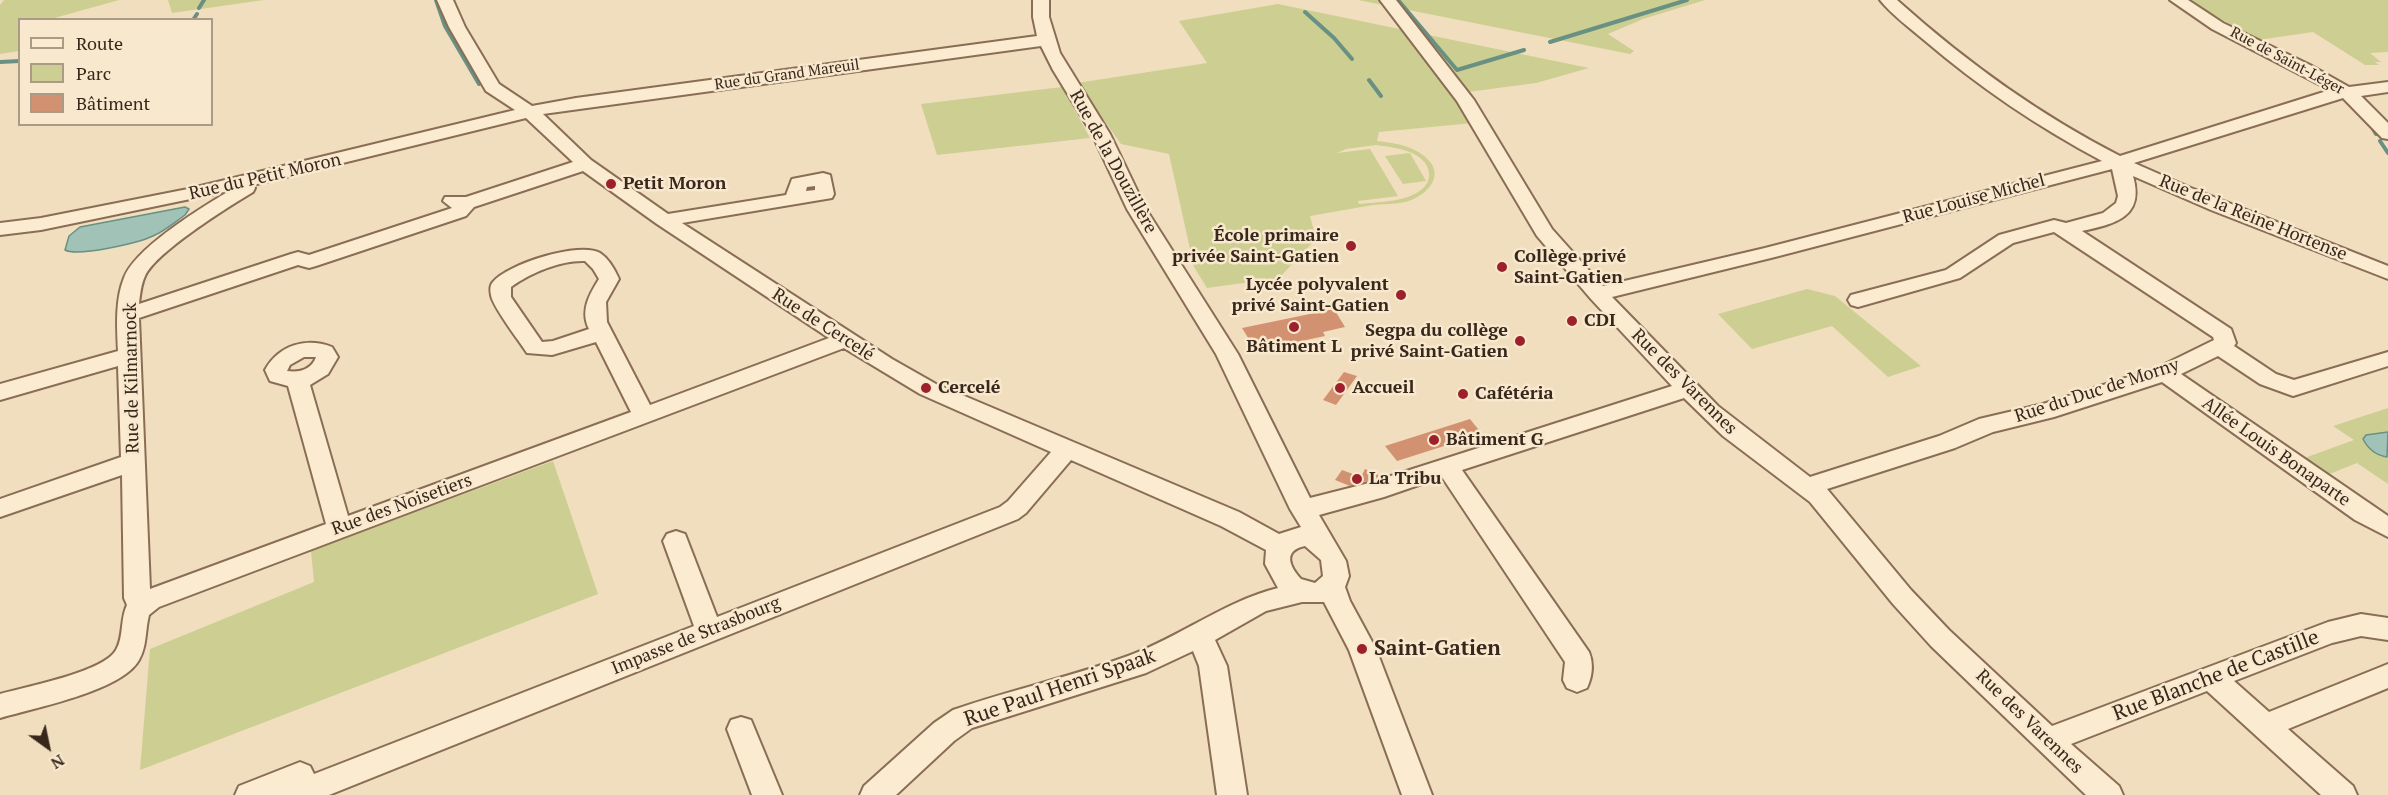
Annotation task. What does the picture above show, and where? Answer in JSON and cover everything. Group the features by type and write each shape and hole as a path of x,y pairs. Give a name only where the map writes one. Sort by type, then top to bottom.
{"street":[{"name":"Rue de Cercelé","path":"445,0 461,35 492,87 551,131 585,164 664,220 846,340 928,389 1230,519 1280,546"},
{"name":"Rue de la Douzillère","path":"1041,0 1039,10 1047,40 1079,102 1100,133 1125,189 1227,354 1302,509 1329,552"},
{"name":"Rue des Varennes","path":"1388,0 1465,100 1544,232 1598,294 1688,389 1731,430 1808,486 1839,517 1902,597 1940,638 2047,741 2108,795"},
{"name":"Rue de la Reine Hortense","path":"1888,0 1936,44 1978,77 2052,125 2118,162 2388,273"},
{"name":"Rue de Saint-Léger","path":"2178,0 2226,29 2347,92 2388,134"},
{"name":"Rue du Grand Mareuil","path":"528,112 576,103 1047,40"},
{"name":"Rue Louise Michel","path":"1598,294 1768,253 2118,162 2333,94 2388,87"},
{"name":"Rue du Petit Moron","path":"0,229 94,214 262,179 528,112"},
{"path":"2066,229 2121,212 2130,194 2118,162"},
{"path":"130,314 298,258 309,262 459,213 466,203 585,164"},
{"name":"Rue de Kilmarnock","path":"140,604 136,598 129,355 133,282 142,265 215,208 262,179"},
{"path":"664,220 794,198"},
{"path":"1858,300 1953,274 2006,239 2054,226 2066,229 2223,334 2225,343 2220,347 2268,379 2293,388 2388,360"},
{"path":"602,335 588,336 546,349 535,348 501,297 501,285 511,277 568,256 591,255 597,260 609,279 595,307 596,322 645,416"},
{"name":"Rue des Noisetiers","path":"140,604 846,340"},
{"name":"Rue du Duc de Morny","path":"1808,486 1947,442 1987,425 2046,411 2165,373 2220,347"},
{"path":"0,392 129,355"},
{"name":"Allée Louis Bonaparte","path":"2165,373 2364,514 2388,528"},
{"path":"302,378 299,385 339,528"},
{"path":"1302,509 1341,502 1688,389"},
{"name":"Impasse de Strasbourg","path":"250,795 300,775 302,793 1009,513 1017,507 1068,448"},
{"path":"0,507 133,462"},
{"path":"1447,466 1579,660 1577,680"},
{"name":"Rue de la Douzillère","path":"1302,509 1305,519 1304,536"},
{"path":"1348,622 1296,587 1277,561 1280,546 1285,540 1304,536 1319,541 1329,552 1337,574 1332,587 1362,649 1417,795"},
{"path":"676,541 709,631"},
{"path":"1296,587 1318,593 1332,587"},
{"name":"Rue Paul Henri Spaak","path":"875,795 944,732 963,718 1129,668 1200,636 1259,603 1296,587"},
{"path":"0,706 118,668 130,650 135,629 136,609 140,604"},
{"name":"Rue Blanche de Castille","path":"2047,741 2342,628 2361,625 2388,629"},
{"path":"1200,636 1213,666 1232,795"},
{"path":"2265,726 2388,676"},
{"path":"2212,679 2342,795"},
{"path":"741,729 766,795"}],"green space":[{"path":"4,0 119,0 55,18 18,18 18,51 0,54 0,5"},
{"path":"168,0 264,0 172,13"},
{"path":"1358,0 1705,0 1643,19 1608,34 1634,51 1630,54"},
{"path":"2188,0 2388,0 2388,52 2370,53 2381,62 2375,62 2379,65 2365,65 2313,32 2258,40"},
{"path":"1278,4 1589,68 1536,83 1468,92 1463,106 1473,123 1379,132 1377,141 1414,150 1431,163 1434,170 1433,182 1424,193 1405,202 1310,216 1316,239 1279,278 1207,288 1194,267 1169,154 1121,144 1077,83 1207,63 1179,21","holes":["1376,145 1400,149 1422,160 1429,173 1425,186 1405,198 1359,204 1358,201 1398,196 1370,149 1337,153 1346,149"]},
{"path":"1062,87 1090,138 937,155 921,104"},
{"path":"1410,153 1426,181 1403,184 1385,156"},
{"path":"1807,289 1835,296 1921,366 1888,377 1832,326 1752,349 1718,314"},
{"path":"2388,408 2388,484 2357,463 2322,477 2299,460 2354,440 2333,426"},
{"path":"553,461 598,594 140,770 150,649 314,582 311,551"}],"water":[{"path":"185,207 189,209 185,215 162,232 145,239 82,252 65,250 69,236 80,227"},
{"path":"2388,432 2387,457 2372,451 2363,439 2366,435"}],"building":[{"name":"Bâtiment L","path":"1334,309 1345,327 1323,332 1325,336 1278,346 1276,341 1253,346 1242,328"},
{"name":"Accueil","path":"1344,372 1357,376 1336,405 1323,400"},
{"name":"Bâtiment G","path":"1470,419 1482,434 1397,461 1385,446"},
{"name":"La Tribu","path":"1365,469 1379,475 1377,478 1350,486 1335,480 1342,470 1361,477"}],"waterway":[{"path":"199,8 204,0"},
{"path":"436,0 445,26 479,84"},
{"path":"1398,0 1457,70 1524,50"},
{"path":"1550,42 1687,0"},
{"path":"1305,12 1334,38 1352,59"},
{"path":"194,18 197,14"},
{"path":"0,62 18,61"},
{"path":"1369,80 1381,96"},
{"path":"2373,129 2376,134"},
{"path":"2380,141 2388,153"}],"place":[{"name":"Petit Moron","path":"611,184"},
{"name":"École primaire privée Saint-Gatien","path":"1351,246"},
{"name":"Collège privé Saint-Gatien","path":"1502,267"},
{"name":"Lycée polyvalent privé Saint-Gatien","path":"1401,295"},
{"name":"CDI","path":"1572,321"},
{"name":"Bâtiment L","path":"1294,327"},
{"name":"Segpa du collège privé Saint-Gatien","path":"1520,341"},
{"name":"Cercelé","path":"926,388"},
{"name":"Accueil","path":"1340,388"},
{"name":"Cafétéria","path":"1463,394"},
{"name":"Bâtiment G","path":"1434,440"},
{"name":"La Tribu","path":"1357,479"},
{"name":"Saint-Gatien","path":"1362,649"}]}
